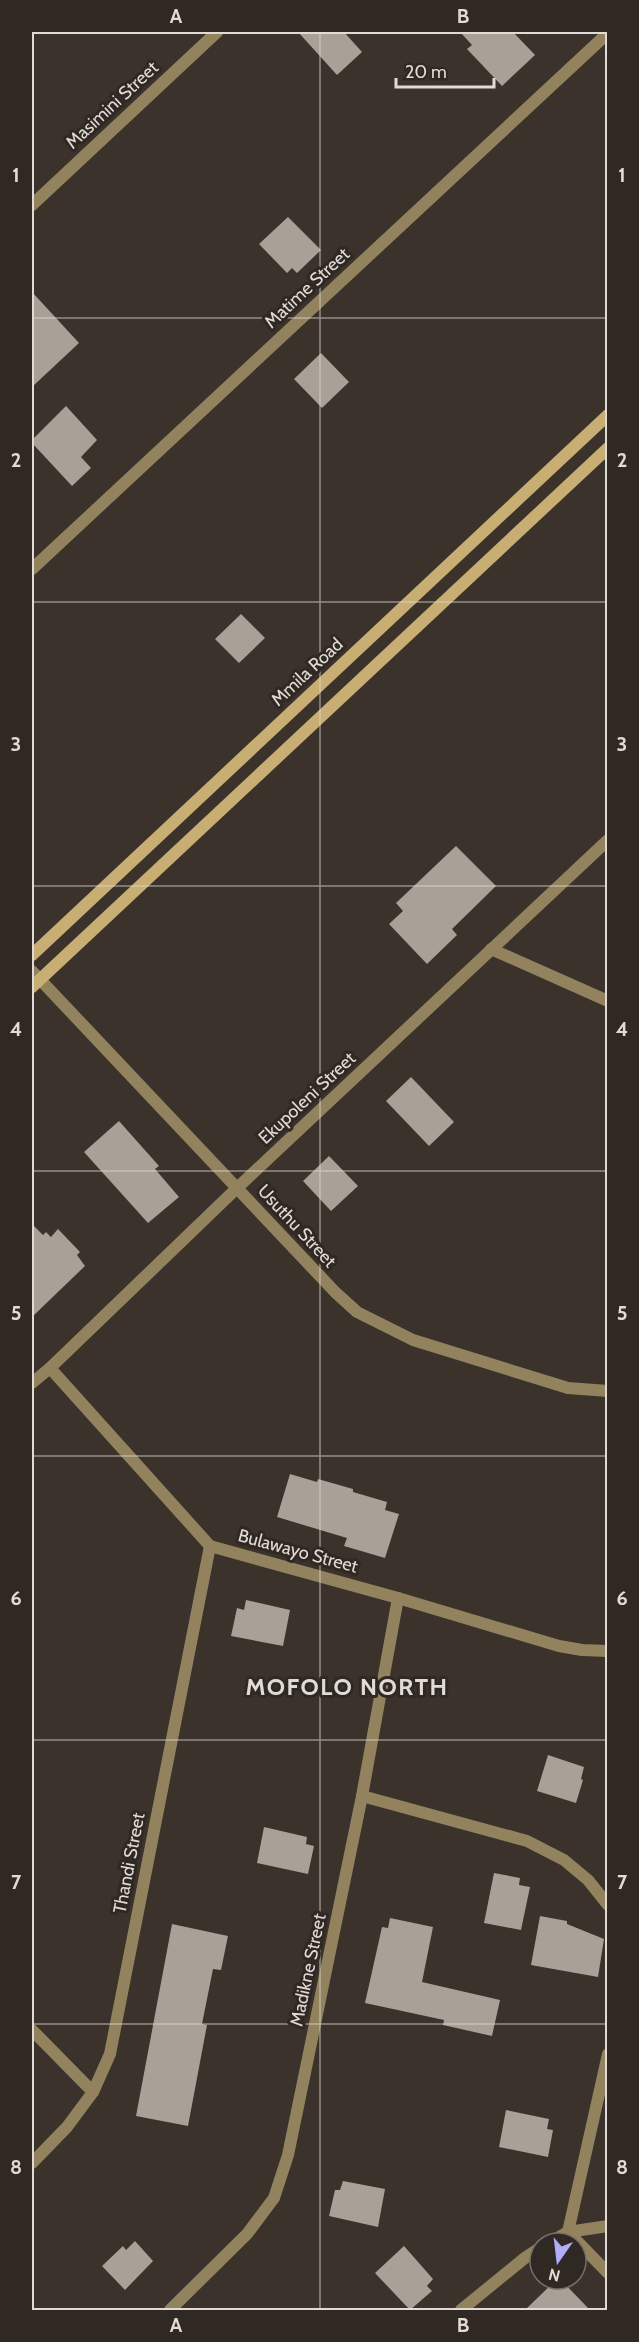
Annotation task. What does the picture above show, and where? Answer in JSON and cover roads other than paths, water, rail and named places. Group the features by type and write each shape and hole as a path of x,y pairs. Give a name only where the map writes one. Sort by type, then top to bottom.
{"main road":[{"name":"Mmila Road","path":"32,955 608,415"},
{"path":"34,980 608,448"}],"street":[{"name":"Masimini Street","path":"32,206 217,32"},
{"name":"Matime Street","path":"32,569 608,33"},
{"name":"Ekupoleni Street","path":"32,1383 608,840"},
{"path":"490,950 608,1002"},
{"name":"Usuthu Street","path":"34,980 335,1292 357,1312 413,1340 568,1388 608,1391"},
{"name":"Bulawayo Street","path":"50,1368 210,1546 559,1646 608,1651"},
{"name":"Thandi Street","path":"32,2163 67,2127 93,2092 110,2054 210,1546"},
{"name":"Madikne Street","path":"170,2310 247,2234 274,2198 288,2155 362,1796 398,1598"},
{"path":"362,1796 527,1841 564,1860 588,1880 608,1905"},
{"path":"32,2030 93,2092"},
{"path":"568,2231 608,2054"},
{"path":"575,2231 608,2226"},
{"path":"588,2252 608,2273"},
{"path":"461,2310 528,2256"}],"district":[{"name":"MOFOLO NORTH","path":"347,1687"}]}
